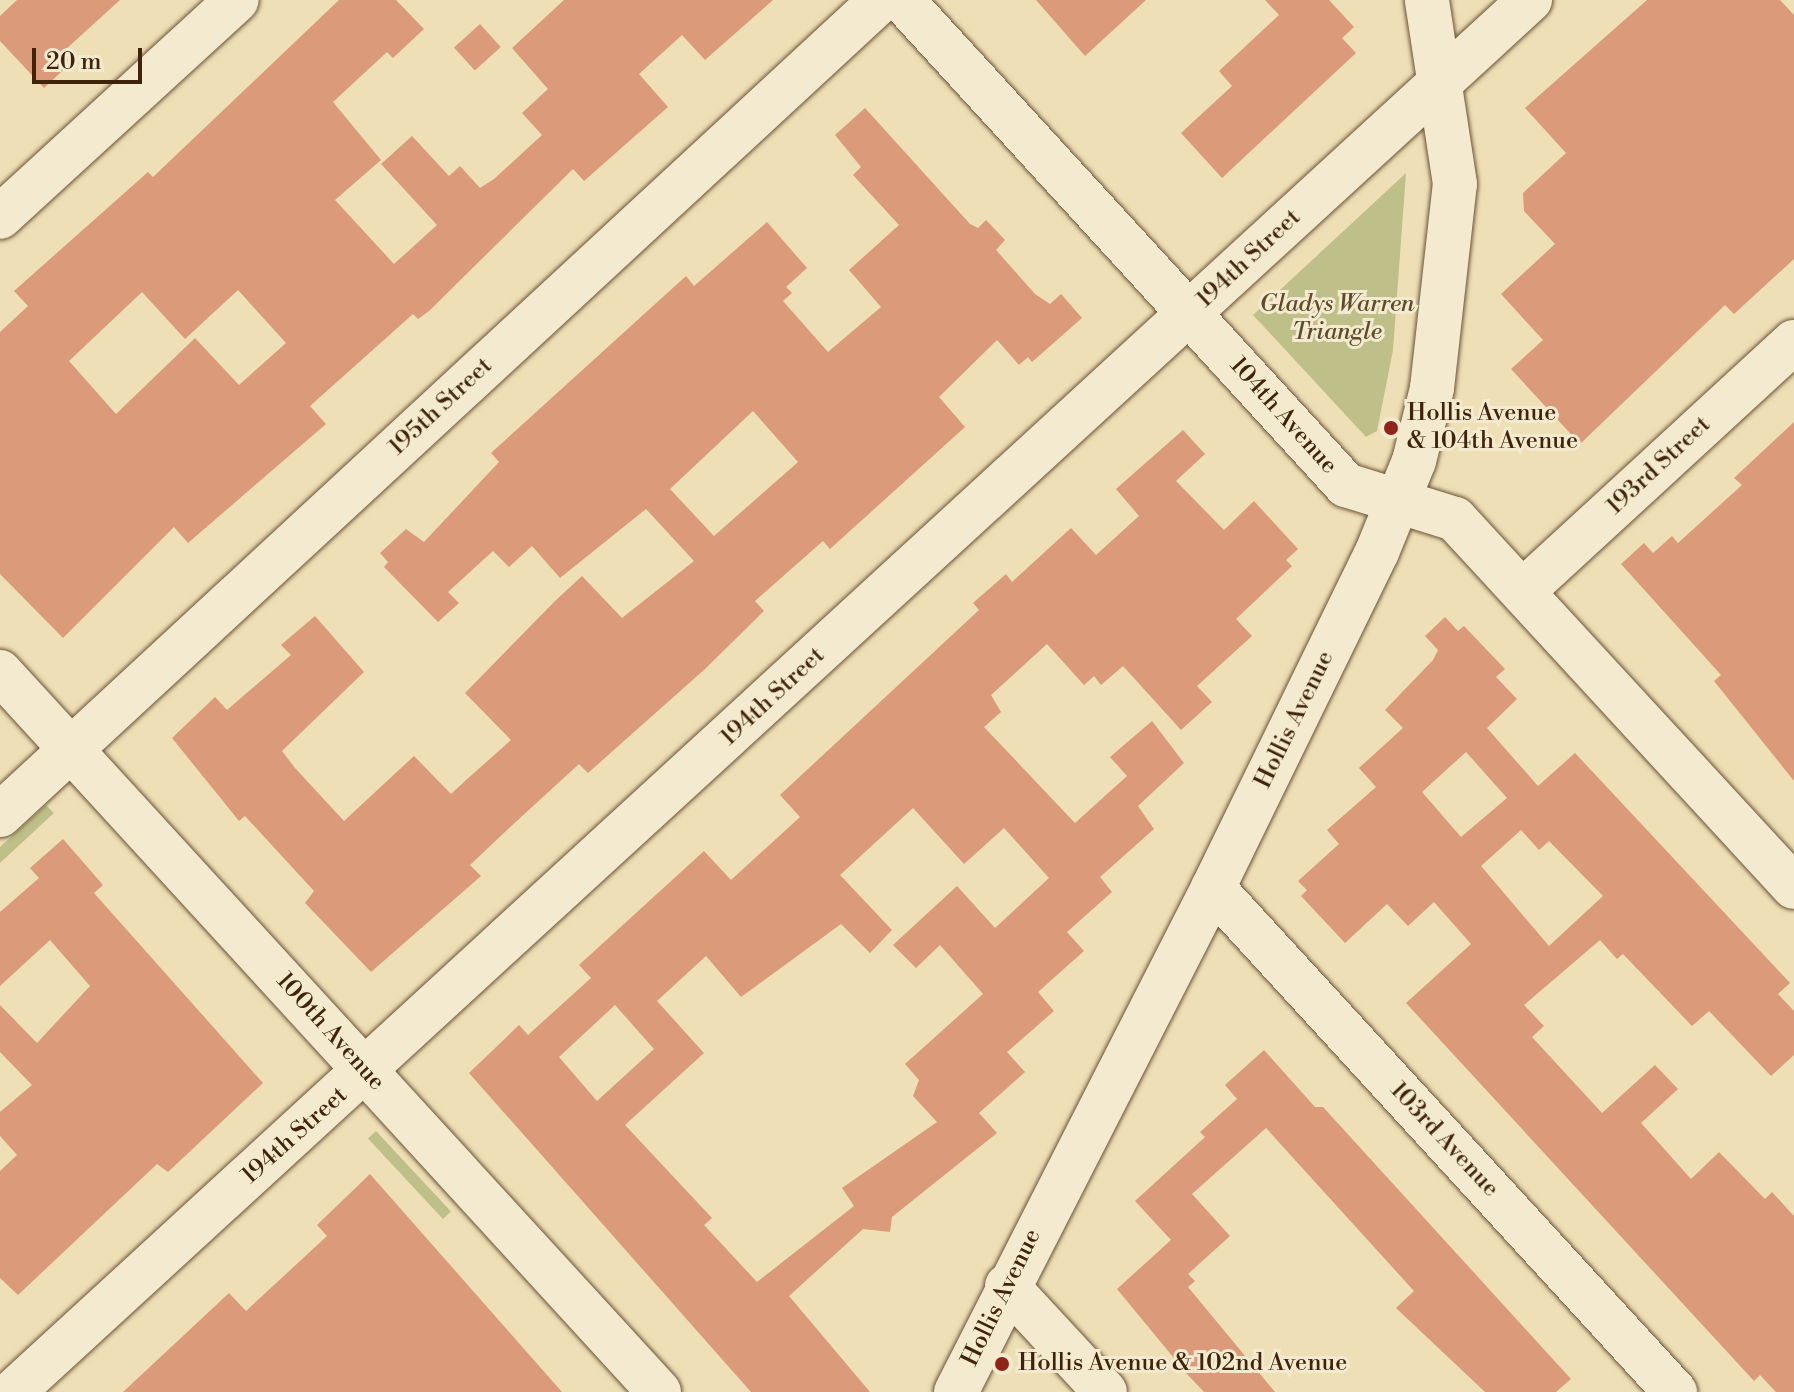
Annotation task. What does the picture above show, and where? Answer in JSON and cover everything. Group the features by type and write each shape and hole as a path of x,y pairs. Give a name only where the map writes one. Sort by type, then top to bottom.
{"street":[{"path":"0,217 237,0"},
{"name":"195th Street","path":"0,815 881,0"},
{"name":"104th Avenue","path":"902,0 1346,485 1455,519 1794,887"},
{"name":"Hollis Avenue","path":"956,1392 1007,1286 1213,888 1398,501 1432,388 1451,255 1455,184 1443,79 1427,0"},
{"name":"194th Street","path":"13,1392 1530,0"},
{"name":"193rd Street","path":"1523,591 1794,342"},
{"name":"100th Avenue","path":"0,672 659,1392"},
{"name":"103rd Avenue","path":"1213,888 1675,1392"},
{"path":"1007,1286 1105,1392"}],"green space":[{"name":"Gladys Warren Triangle","path":"1406,173 1393,350 1377,431 1366,437 1253,315"},
{"path":"46,805 54,813 0,863 0,847"},
{"path":"376,1131 451,1211 443,1219 368,1139"}],"building":[{"path":"17,0 120,0 65,50 74,60 44,88 0,41 0,16"},
{"path":"339,0 396,0 424,29 393,58 387,52 333,102 381,160 335,200 394,264 437,225 381,164 412,136 449,176 460,166 480,188 494,179 542,135 522,113 548,89 512,48 564,0 773,0 705,60 682,35 639,74 668,107 584,181 573,169 429,311 418,319 413,314 310,406 326,424 188,543 174,527 63,638 0,574 0,332 28,306 14,291 148,172 153,177","holes":["238,290 286,343 239,385 195,338 116,414 69,361 142,292 185,339"]},
{"path":"1036,0 1146,0 1085,56"},
{"path":"1265,0 1329,0 1354,27 1342,38 1356,53 1222,178 1181,133 1232,86 1219,71 1279,15"},
{"path":"1647,0 1780,0 1794,15 1794,259 1734,314 1725,305 1580,444 1511,369 1543,340 1501,294 1555,244 1524,211 1523,193 1566,153 1525,108"},
{"path":"480,24 501,47 475,70 454,47"},
{"path":"865,108 970,224 978,228 986,220 1005,240 996,250 1035,294 1050,304 1061,294 1082,318 1032,362 1028,357 1019,365 997,340 939,397 965,427 830,549 823,541 755,601 764,611 705,669 588,773 579,764 470,865 481,876 371,972 305,903 314,891 245,816 239,821 172,738 215,697 227,710 291,655 281,645 315,616 364,672 282,751 344,821 414,756 451,794 511,740 465,693 555,601 582,576 622,618 694,561 646,509 560,578 532,546 509,567 493,551 448,592 459,603 438,622 384,567 388,562 380,553 406,529 424,542 499,462 491,453 686,276 694,286 767,222 807,268 786,287 792,293 783,301 828,352 881,307 849,270 899,225 853,175 861,167 835,135","holes":["753,411 798,462 714,536 670,489"]},
{"path":"1794,422 1794,781 1714,681 1721,675 1621,564 1644,543 1653,553 1672,536 1678,543 1742,485 1734,478"},
{"path":"1183,430 1205,454 1176,481 1224,530 1254,501 1298,549 1286,560 1292,566 1236,619 1252,636 1197,686 1212,702 1181,730 1123,666 1101,685 1094,676 1084,685 1047,644 991,695 1001,712 984,727 1075,823 1127,776 1110,757 1152,721 1184,763 1138,806 1154,829 1100,877 1112,892 1067,932 1084,951 1038,992 1054,1011 1007,1052 1025,1072 979,1113 997,1133 892,1217 890,1232 863,1229 789,1296 870,1392 751,1392 469,1073 519,1025 528,1035 591,978 579,965 704,851 731,880 800,817 780,795 979,610 973,603 1006,574 1012,582 1071,528 1096,555 1139,516 1116,489","holes":["913,808 964,864 1004,828 1049,878 995,928 957,886 893,945 916,968 940,945 983,994 905,1064 919,1080 913,1096 937,1122 842,1188 854,1206 757,1282 704,1225 712,1218 625,1125 704,1053 657,1001 706,956 741,997 841,924 870,953 892,930 840,875","615,1005 654,1049 597,1101 559,1057"]},
{"path":"1445,617 1458,631 1464,626 1505,669 1496,677 1517,699 1487,728 1538,786 1575,753 1790,983 1778,994 1794,1011 1794,1055 1771,1076 1709,1011 1692,1026 1623,954 1617,959 1600,940 1524,1005 1544,1026 1532,1037 1602,1113 1655,1065 1678,1089 1641,1123 1691,1179 1719,1152 1765,1199 1772,1192 1794,1216 1794,1392 1776,1392 1760,1375 1754,1381 1406,1003 1471,944 1434,902 1408,926 1387,904 1345,943 1301,896 1307,890 1298,881 1339,844 1327,830 1376,787 1359,768 1403,728 1385,710 1433,660 1438,650 1425,636","holes":["1466,752 1507,798 1461,837 1422,792","1521,830 1539,850 1549,841 1603,896 1549,946 1481,866"]},
{"path":"63,839 103,885 94,893 263,1083 168,1172 157,1164 18,1295 0,1278 0,1171 17,1155 0,1136 0,1112 32,1085 0,1052 0,1005 37,1043 90,986 50,940 0,986 0,912 39,878 30,868"},
{"path":"1264,1050 1315,1107 1323,1107 1571,1379 1556,1392 1485,1392 1396,1308 1414,1291 1266,1128 1192,1194 1230,1236 1188,1274 1195,1281 1188,1287 1275,1392 1204,1392 1187,1374 1117,1289 1171,1240 1135,1201 1205,1137 1200,1132 1237,1099 1225,1085"},
{"path":"370,1174 562,1392 123,1392 229,1293 246,1311 327,1236 317,1225"}],"place":[{"name":"Hollis Avenue & 104th Avenue","path":"1391,428"},
{"name":"Hollis Avenue & 102nd Avenue","path":"1002,1364"}]}
